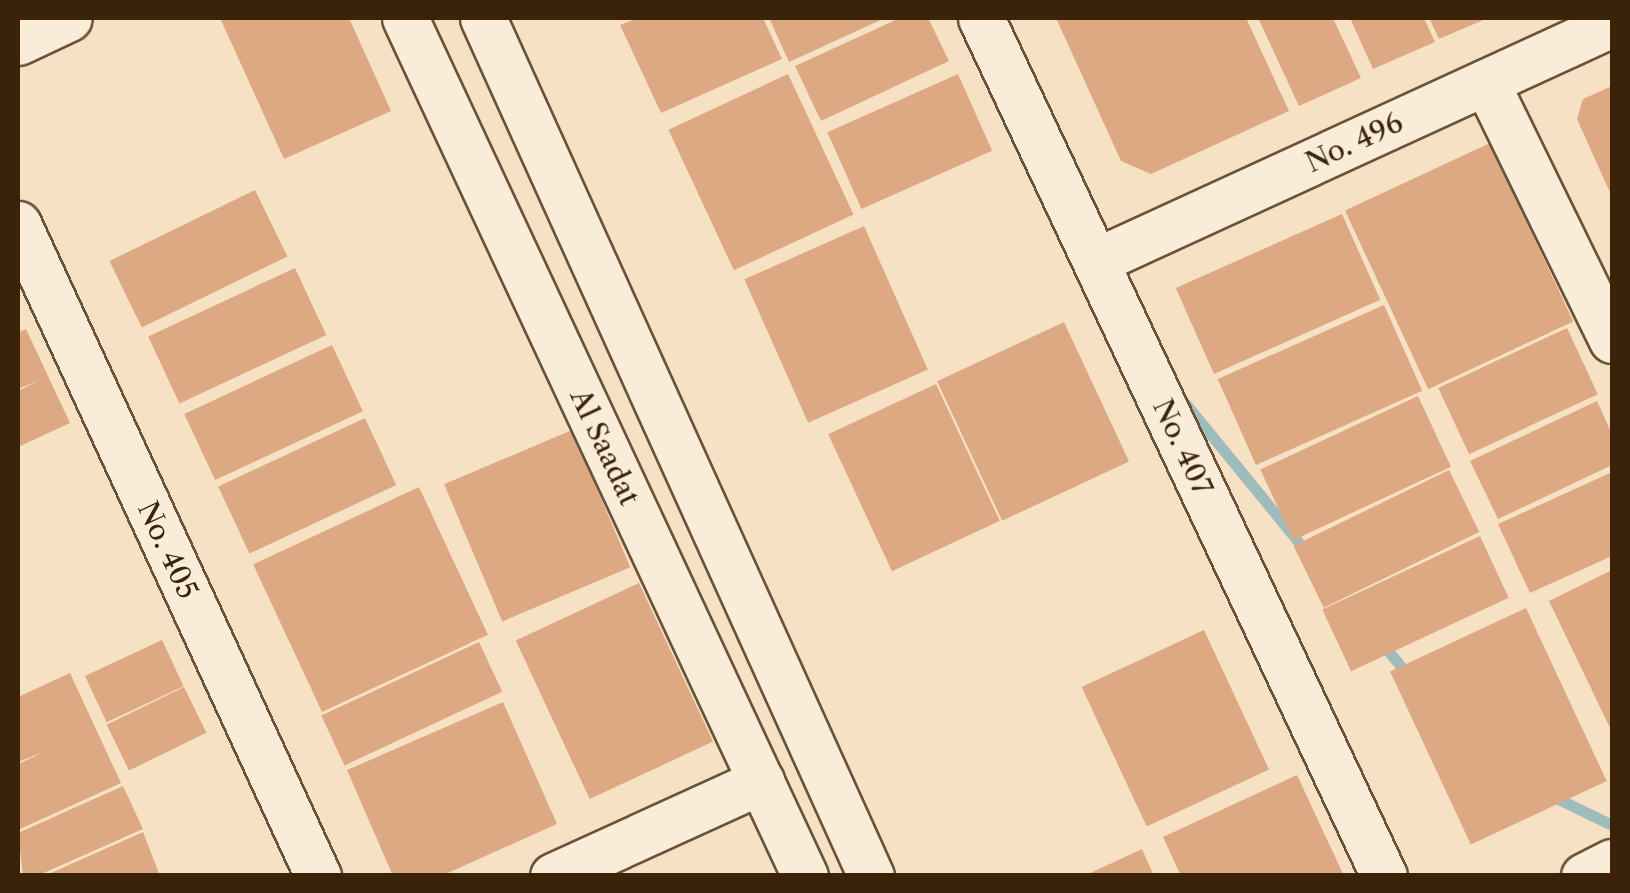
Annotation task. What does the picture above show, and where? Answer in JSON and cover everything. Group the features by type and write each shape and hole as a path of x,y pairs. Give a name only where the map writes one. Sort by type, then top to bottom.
{"street":[{"path":"18,42 69,18"},
{"name":"Al Saadat","path":"404,18 805,876"},
{"path":"483,18 871,876"},
{"name":"No. 407","path":"982,18 1384,876"},
{"name":"No. 496","path":"1096,261 1612,24"},
{"path":"1486,82 1612,340"},
{"name":"No. 405","path":"18,224 318,876"},
{"path":"553,876 761,781"},
{"path":"1584,876 1612,862"}],"building":[{"path":"220,18 349,18 391,111 284,159"},
{"path":"638,18 763,18 782,59 661,113 620,25"},
{"path":"769,18 885,18 789,62"},
{"path":"900,18 928,18 949,61 821,121 795,66"},
{"path":"1056,18 1246,18 1289,111 1151,174 1121,161"},
{"path":"1258,18 1333,18 1361,78 1299,106"},
{"path":"1350,18 1424,18 1435,42 1373,69"},
{"path":"1429,18 1488,18 1439,39"},
{"path":"788,74 854,214 734,270 668,130"},
{"path":"958,74 992,151 862,209 827,132"},
{"path":"1612,86 1612,197 1577,119 1583,99"},
{"path":"1490,143 1573,322 1428,389 1345,211"},
{"path":"255,190 287,257 142,328 109,261"},
{"path":"1342,214 1380,300 1214,374 1176,288"},
{"path":"864,226 928,369 808,423 744,279"},
{"path":"295,268 326,335 179,404 148,336"},
{"path":"1384,305 1422,391 1256,465 1218,379"},
{"path":"1064,322 1129,462 1002,521 937,381"},
{"path":"1567,328 1598,394 1469,454 1438,388"},
{"path":"26,329 70,423 18,447 18,391 40,380 18,389 18,333"},
{"path":"332,345 363,411 215,480 184,414"},
{"path":"936,384 1000,521 892,571 828,434"},
{"path":"1418,396 1451,467 1293,540 1260,470"},
{"path":"1597,401 1612,434 1612,465 1498,519 1470,461"},
{"path":"365,418 396,485 249,554 218,486"},
{"path":"572,430 630,567 502,621 444,484"},
{"path":"1449,470 1479,532 1324,608 1294,546"},
{"path":"1612,472 1612,556 1530,593 1498,524"},
{"path":"419,487 488,635 322,712 253,564"},
{"path":"1480,536 1509,598 1351,671 1322,610"},
{"path":"1612,570 1612,732 1549,601"},
{"path":"639,583 713,742 590,799 516,640"},
{"path":"1526,608 1607,781 1471,844 1390,671"},
{"path":"1204,630 1269,770 1147,827 1082,687"},
{"path":"162,640 184,686 107,722 85,676"},
{"path":"479,642 502,692 345,765 321,716"},
{"path":"70,673 121,783 18,830 18,764 46,751 18,762 18,697"},
{"path":"184,687 206,733 129,771 107,725"},
{"path":"503,702 557,824 441,876 393,876 347,770"},
{"path":"1297,775 1344,876 1181,876 1163,837"},
{"path":"123,786 143,829 37,876 23,876 18,833"},
{"path":"143,832 160,876 44,876"},
{"path":"1142,849 1154,876 1084,876"}],"waterway":[{"path":"1180,397 1298,541"},
{"path":"1380,641 1409,676"},
{"path":"1550,795 1612,825"}]}
